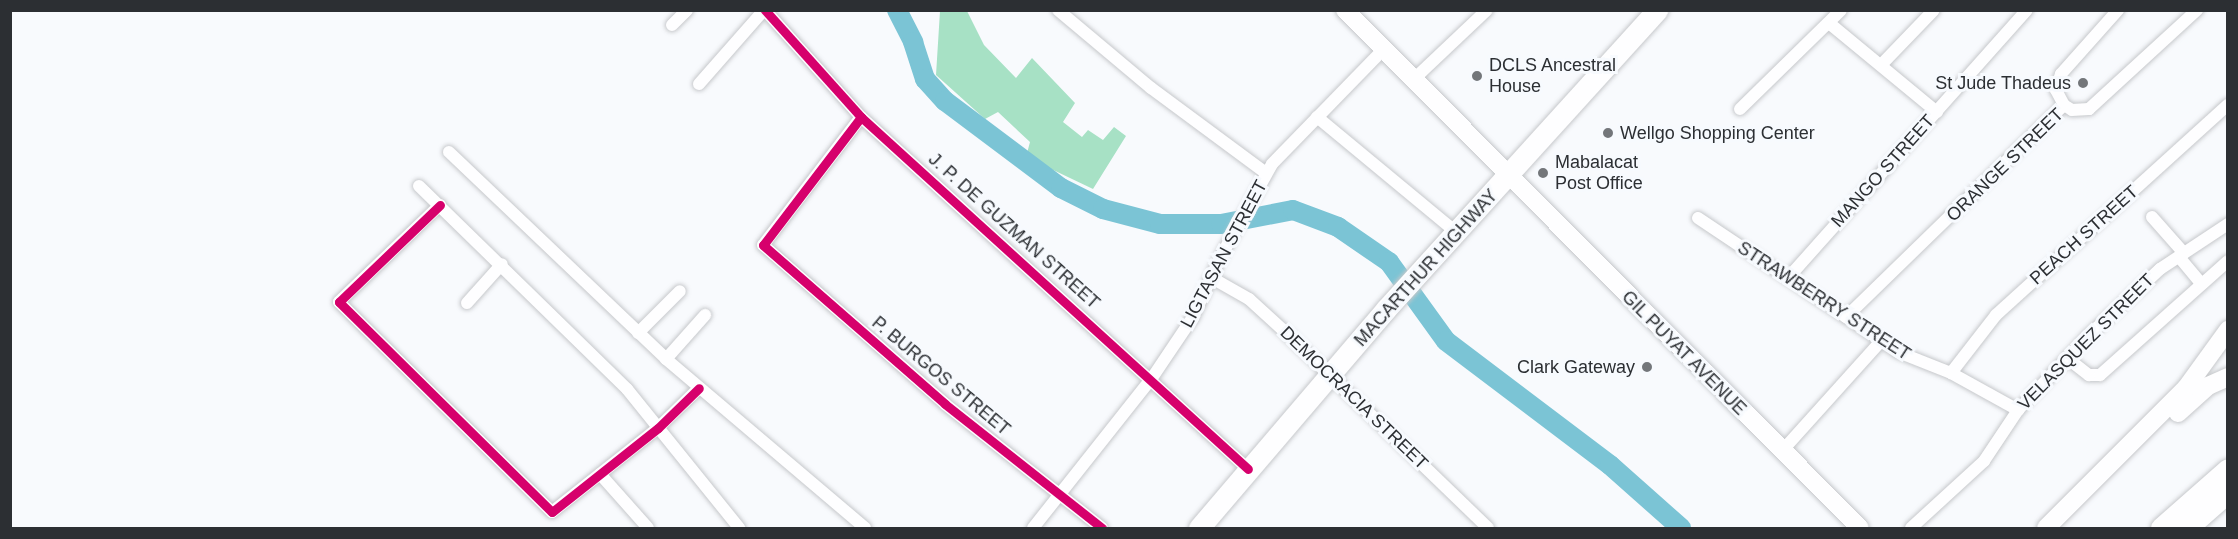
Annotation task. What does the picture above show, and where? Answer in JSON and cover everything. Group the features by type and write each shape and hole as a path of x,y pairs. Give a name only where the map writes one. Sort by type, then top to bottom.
{"highway":[{"name":"MACARTHUR HIGHWAY","path":"1199,528 1386,309 1508,178 1655,11"},
{"path":"2161,528 2228,468"},
{"path":"2187,528 2228,492"}],"main road":[{"name":"GIL PUYAT AVENUE","path":"1345,10 1508,178 1860,528"},
{"path":"2228,331 2228,346"},
{"path":"2046,528 2186,388 2228,331"},
{"path":"2060,528 2193,398 2228,377"}],"street":[{"path":"672,25 687,10"},
{"path":"699,84 765,10"},
{"name":"J. P. DE GUZMAN STREET","path":"765,10 861,117 1152,378 1248,469"},
{"path":"1058,10 1151,88 1266,173"},
{"path":"1414,79 1487,10"},
{"path":"1740,109 1841,10"},
{"path":"1881,65 1934,10"},
{"name":"MANGO STREET","path":"1788,278 2027,10"},
{"path":"2064,105 2056,90 2061,74 2118,10"},
{"name":"ORANGE STREET","path":"1846,317 2064,105 2072,110 2089,109 2197,10"},
{"path":"1829,23 1937,112"},
{"name":"LIGTASAN STREET","path":"1033,528 1152,378 1205,298 1220,258 1266,173 1317,117 1384,50"},
{"name":"PEACH STREET","path":"1951,373 1996,315 2228,105"},
{"name":"P. BURGOS STREET","path":"861,117 763,245 945,404 1102,528"},
{"path":"1317,117 1456,232"},
{"path":"449,152 666,359 865,528"},
{"path":"420,186 627,389 739,528"},
{"path":"440,205 339,302 552,512 658,428 699,388"},
{"path":"2152,217 2202,284"},
{"name":"STRAWBERRY STREET","path":"1698,218 1881,341 1951,373 2018,410"},
{"name":"VELASQUEZ STREET","path":"1911,528 1984,461 2018,410 2067,358 2160,269 2228,224"},
{"path":"2067,358 2089,375 2100,375 2228,261"},
{"path":"468,303 502,264"},
{"name":"DEMOCRACIA STREET","path":"1212,278 1249,299 1488,528"},
{"path":"638,333 680,291"},
{"path":"666,359 705,315"},
{"path":"1782,451 1881,341"},
{"path":"600,474 648,528"}],"green space":[{"path":"940,11 967,11 984,45 1016,78 1032,58 1075,103 1063,122 1082,137 1088,130 1103,140 1114,127 1126,136 1093,189 1026,157 1030,142 998,112 985,119 936,75"}],"waterway":[{"path":"897,10 913,42 925,79 945,101 1061,188 1103,209 1160,224 1221,224 1293,210 1338,227 1389,262 1446,341 1610,465 1681,528"}],"cycle path":[{"path":"765,10 861,117 1248,469"},
{"path":"861,117 763,245 945,404 1102,528"},
{"path":"440,205 339,302 552,512 658,428 699,388"}],"place":[{"name":"DCLS Ancestral House","path":"1477,76"},
{"name":"St Jude Thadeus","path":"2083,83"},
{"name":"Wellgo Shopping Center","path":"1608,133"},
{"name":"Mabalacat Post Office","path":"1543,173"},
{"name":"Clark Gateway","path":"1647,367"}]}
